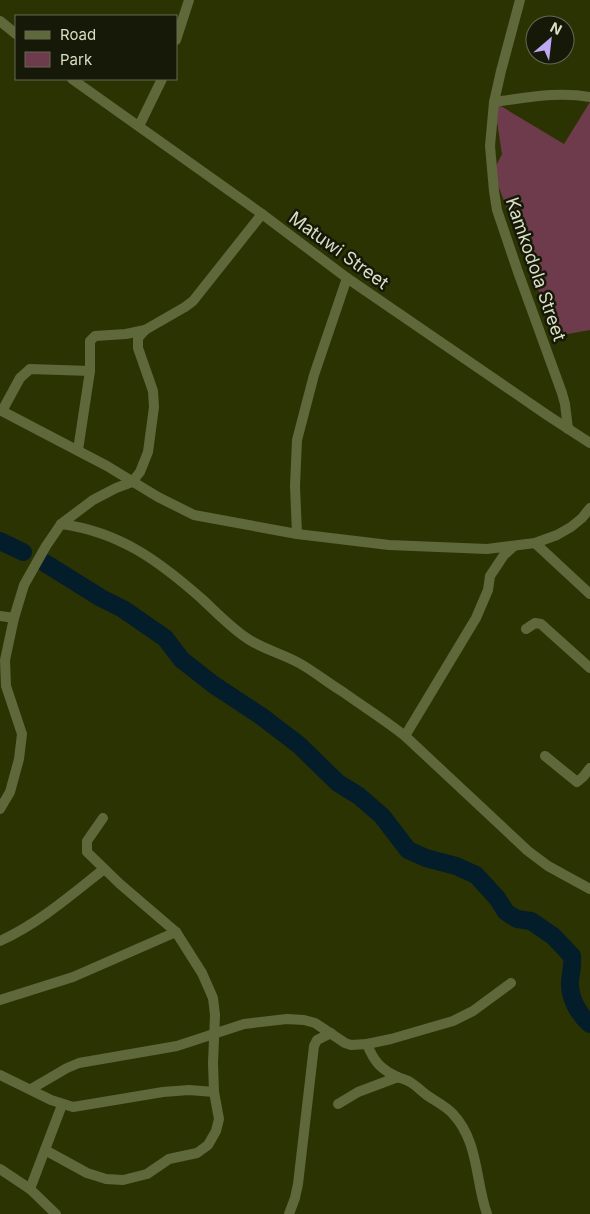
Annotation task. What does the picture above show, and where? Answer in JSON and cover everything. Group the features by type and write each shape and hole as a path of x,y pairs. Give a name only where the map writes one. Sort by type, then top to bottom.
{"street":[{"path":"178,34 189,0"},
{"name":"Kamkodola Street","path":"520,0 500,70 494,102 490,146 497,210 525,293 559,383 565,404 568,429"},
{"path":"2,26 15,33"},
{"name":"Matuwi Street","path":"73,80 140,126 348,278 590,443"},
{"path":"140,126 162,80"},
{"path":"494,102 551,95 575,94 590,97"},
{"path":"0,809 10,792 19,759 22,734 6,686 6,660 14,618 24,585 61,524 93,500 132,482 140,472 146,458 154,407 153,391 137,343 141,333 193,301 262,214"},
{"path":"297,534 295,486 297,440 314,375 348,278"},
{"path":"78,450 90,371 88,345 94,336 126,334 145,330"},
{"path":"90,371 30,369 20,378 1,410 40,432 78,450 172,505 194,515 297,534 389,546 472,550 535,543 571,528 590,508"},
{"path":"61,524 80,527 139,549 182,582 250,641 286,656 313,671 405,736 528,851 548,866 588,884"},
{"path":"535,543 590,594"},
{"path":"405,736 476,618 488,590 490,576 504,555 514,546"},
{"path":"0,616 14,618"},
{"path":"526,629 535,623 547,627 590,668"},
{"path":"545,756 577,782 584,778 590,768"},
{"path":"45,1150 87,1173 106,1179 123,1180 146,1174 169,1158 197,1154 208,1145 216,1132 218,1118 214,1092 215,1015 212,998 194,959 176,932 87,852 87,841 103,818"},
{"path":"0,941 26,929 50,913 104,869"},
{"path":"0,1000 73,977 176,932"},
{"path":"31,1089 79,1063 177,1046 244,1024 287,1019 304,1020 314,1023 345,1043 352,1045 368,1044 453,1021 473,1011 511,983"},
{"path":"289,1214 298,1184 314,1046 317,1040 330,1033"},
{"path":"368,1044 373,1059 381,1068 409,1081 442,1104 462,1126 474,1153 487,1214"},
{"path":"0,1075 62,1105 74,1107 163,1092 189,1090 214,1092"},
{"path":"338,1104 358,1092 398,1077"},
{"path":"30,1189 62,1105"},
{"path":"0,1169 30,1189 56,1214"}],"green space":[{"path":"494,102 564,144 590,102 590,330 556,336 493,172 502,154"}],"waterway":[{"path":"0,541 23,552"},
{"path":"45,563 101,598 123,609 165,638 182,660 299,745 338,783 359,796 382,816 408,850 426,858 456,866 476,875 497,898 506,912 517,919 531,921 553,936 572,956 571,993 578,1010 590,1024"}]}
